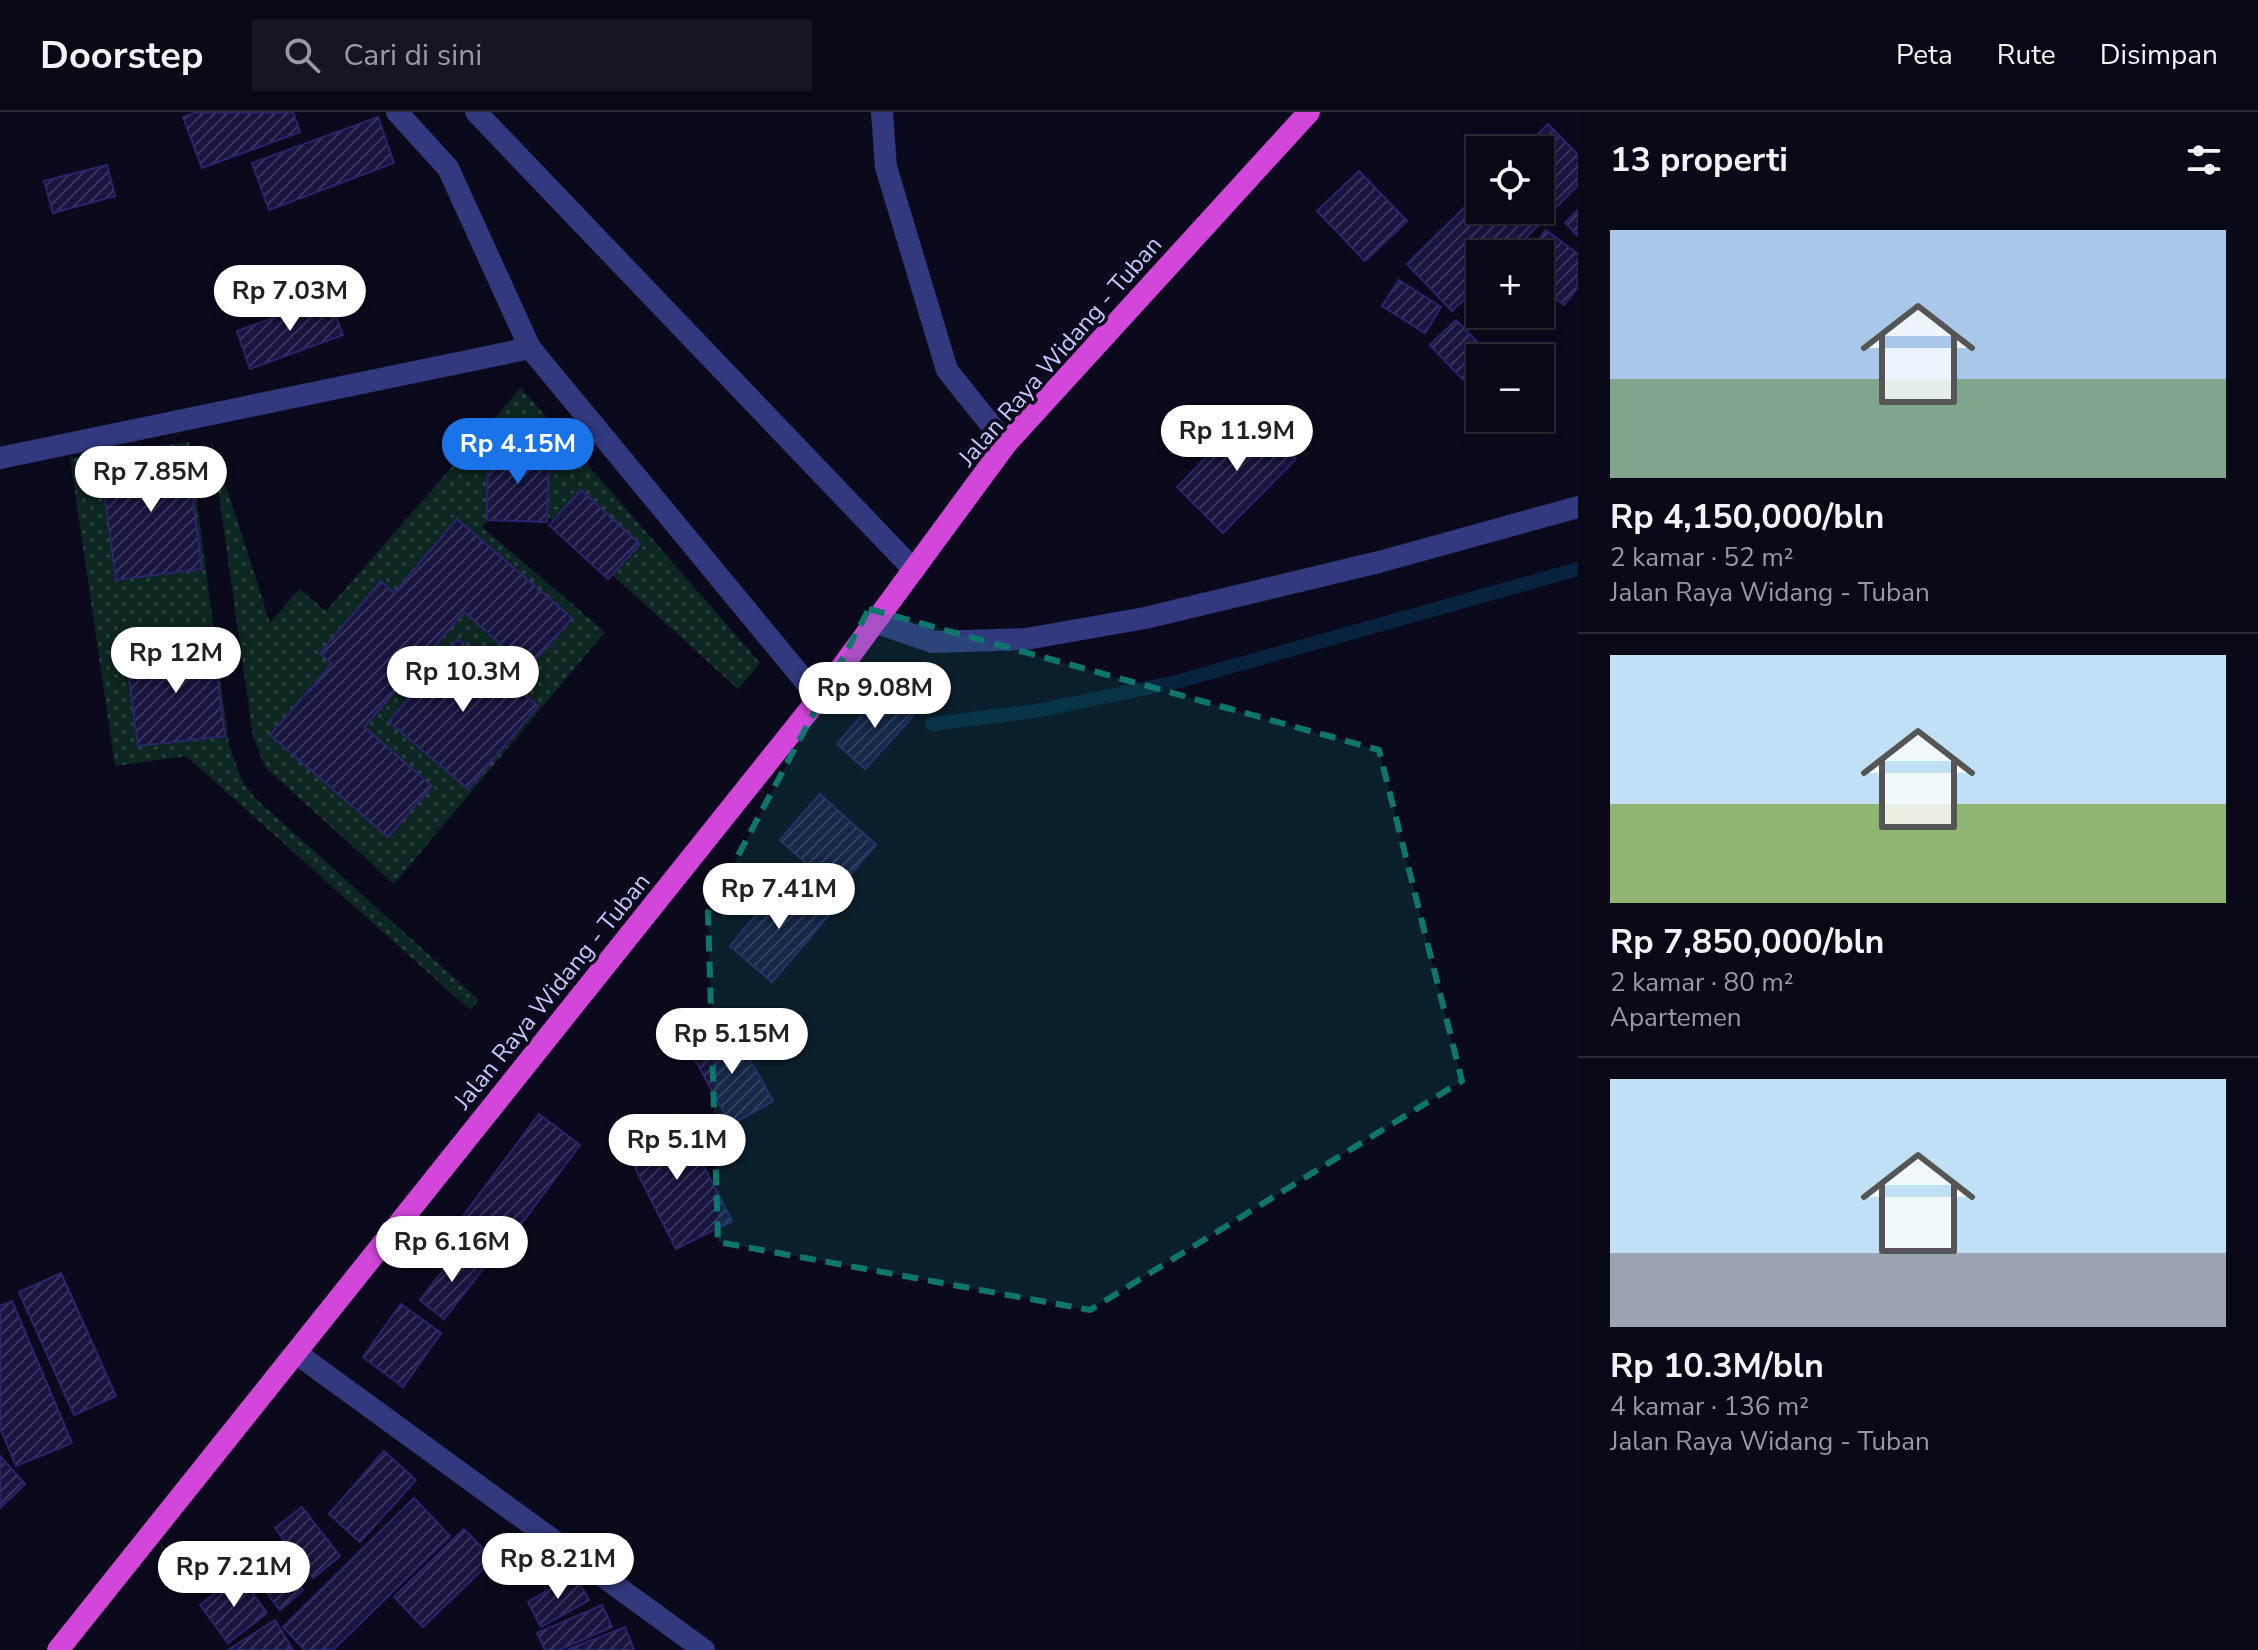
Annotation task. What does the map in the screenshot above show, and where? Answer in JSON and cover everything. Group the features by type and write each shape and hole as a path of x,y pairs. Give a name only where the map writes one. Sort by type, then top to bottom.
{"highway":[{"name":"Jalan Raya Widang - Tuban","path":"58,1650 819,698 1006,444 1299,115"}],"street":[{"path":"397,112 448,168 530,348 819,698"},
{"path":"476,112 914,570"},
{"path":"882,112 886,167 947,370 1006,444"},
{"path":"0,458 530,348"},
{"path":"875,622 933,642 1026,639 1145,618 1350,569 1578,507"},
{"path":"296,1353 704,1650"}],"highlighted area":[{"path":"869,609 1379,750 1462,1081 1090,1310 718,1242 708,912"}],"green space":[{"path":"521,388 760,663 738,689 514,486 482,527 605,632 394,884 265,767 253,736 211,439 270,623 299,589 326,611"},
{"path":"189,442 229,745 242,781 254,797 479,1000 470,1010 186,756 115,766 70,458"}],"building":[{"path":"196,112 293,112 300,132 202,168 183,117"},
{"path":"378,117 394,163 269,210 252,163"},
{"path":"1548,124 1578,155 1578,185 1554,209 1554,136 1536,136"},
{"path":"107,165 115,196 53,213 44,181"},
{"path":"1359,171 1407,221 1365,261 1317,211"},
{"path":"1466,206 1466,224 1540,224 1524,240 1466,240 1466,298 1452,311 1407,264"},
{"path":"1578,210 1578,236 1565,223"},
{"path":"1546,230 1578,254 1578,287 1564,305 1554,297 1554,240 1538,240"},
{"path":"1399,280 1441,307 1425,333 1382,306"},
{"path":"329,297 343,335 250,369 237,331"},
{"path":"1456,320 1479,344 1466,344 1466,377 1463,380 1430,345"},
{"path":"1250,412 1296,459 1223,533 1177,487"},
{"path":"186,448 202,569 116,580 100,460"},
{"path":"488,450 549,451 547,522 487,520"},
{"path":"581,490 640,544 608,579 549,525"},
{"path":"457,519 572,618 528,668 464,612 364,727 432,786 388,837 270,735 332,664 320,653 381,581 394,593"},
{"path":"458,639 538,706 468,789 389,722"},
{"path":"213,644 225,736 138,746 126,655"},
{"path":"884,690 913,716 865,769 837,744"},
{"path":"820,794 876,845 836,890 780,840"},
{"path":"785,880 828,916 772,982 730,946"},
{"path":"732,1027 773,1101 731,1125 690,1051"},
{"path":"539,1114 580,1145 496,1258 455,1227"},
{"path":"677,1114 732,1221 676,1249 622,1142"},
{"path":"459,1250 483,1269 444,1319 420,1300"},
{"path":"61,1273 116,1396 74,1415 19,1292"},
{"path":"12,1301 72,1443 16,1466 0,1428 0,1306"},
{"path":"401,1304 441,1333 403,1387 363,1357"},
{"path":"384,1451 416,1480 360,1542 329,1514"},
{"path":"0,1456 25,1484 0,1508"},
{"path":"414,1498 450,1536 333,1650 305,1650 283,1627"},
{"path":"302,1507 340,1556 313,1578 275,1528"},
{"path":"464,1529 493,1559 423,1627 394,1597"},
{"path":"270,1548 303,1590 280,1610 246,1567"},
{"path":"239,1575 267,1613 228,1643 200,1605"},
{"path":"575,1575 589,1600 541,1627 528,1602"},
{"path":"602,1605 612,1627 559,1650 545,1650 537,1633"},
{"path":"275,1620 293,1650 228,1650"},
{"path":"625,1627 634,1650 567,1650"}],"waterway":[{"path":"932,724 1036,711 1176,682 1578,569"}]}
